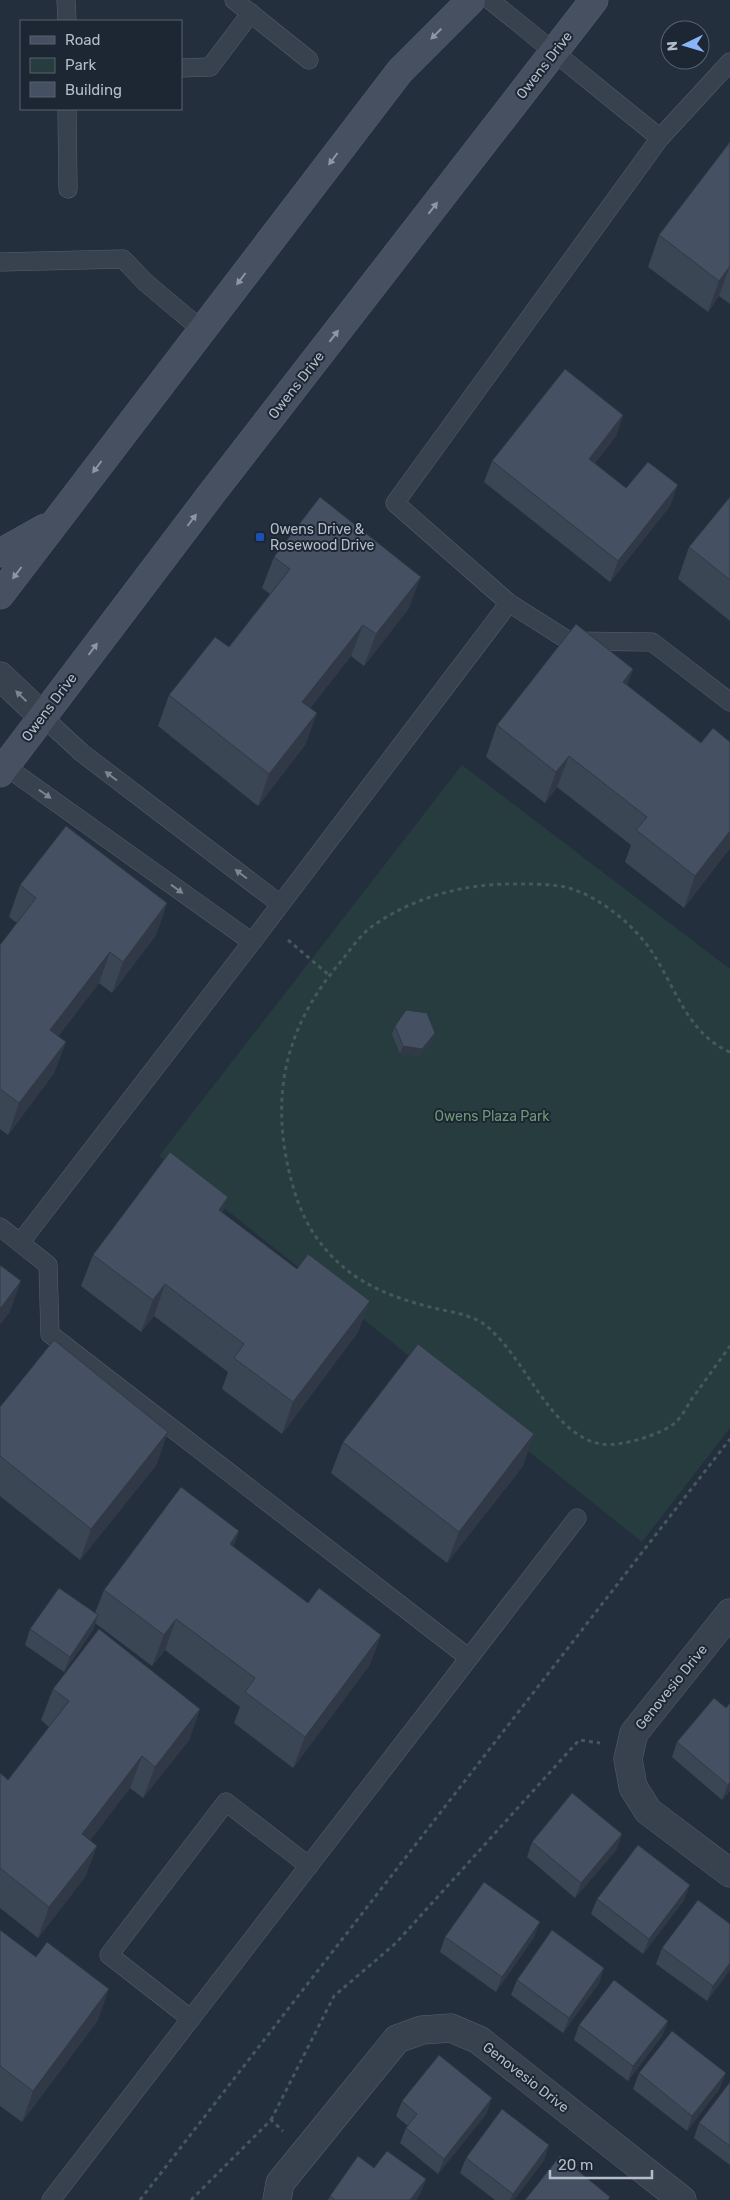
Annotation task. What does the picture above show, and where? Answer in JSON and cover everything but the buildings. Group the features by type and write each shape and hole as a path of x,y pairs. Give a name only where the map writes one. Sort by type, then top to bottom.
{"street":[{"path":"0,595 400,70 471,0"},
{"name":"Owens Drive","path":"2,767 594,0"},
{"path":"0,553 55,523"},
{"path":"0,676 42,716"},
{"name":"Genovesio Drive","path":"730,1613 634,1733 628,1759 634,1787 648,1810 730,1873"},
{"name":"Genovesio Drive","path":"277,2200 280,2183 397,2039 422,2030 451,2028 479,2040 682,2200"}],"lane":[{"path":"66,0 66,20"},
{"path":"234,0 309,60"},
{"path":"490,0 660,138"},
{"path":"182,68 210,67 251,13"},
{"path":"728,68 660,138 396,503 509,603 569,641 652,642 730,702"},
{"path":"67,110 68,188"},
{"path":"0,262 123,258 146,282 202,330"},
{"path":"20,1243 252,942 509,603"},
{"path":"42,716 82,754 280,904"},
{"path":"2,767 252,942"},
{"path":"0,1227 48,1264 50,1334 469,1658"},
{"path":"51,2200 577,1518"},
{"path":"191,2019 109,1955 226,1802 309,1866"}],"path":[{"path":"730,1052 702,1034 690,1018 648,946 611,910 570,888 523,884 493,884 447,892 416,902 372,926 329,976 302,1021 286,1061 282,1086 282,1121 292,1182 302,1213 326,1251 366,1285 405,1300 482,1321 495,1333 549,1406 567,1426 601,1444 627,1442 648,1437 675,1422 730,1346"},
{"path":"266,922 329,976"},
{"path":"140,2200 730,1439"},
{"path":"191,2200 272,2120 334,1996 396,1943 578,1740 630,1746"},
{"path":"272,2120 305,2152"}],"green space":[{"name":"Owens Plaza Park","path":"462,765 730,969 730,1428 642,1542 159,1156"}],"place":[{"name":"Owens Drive & Rosewood Drive","path":"260,537"}]}
